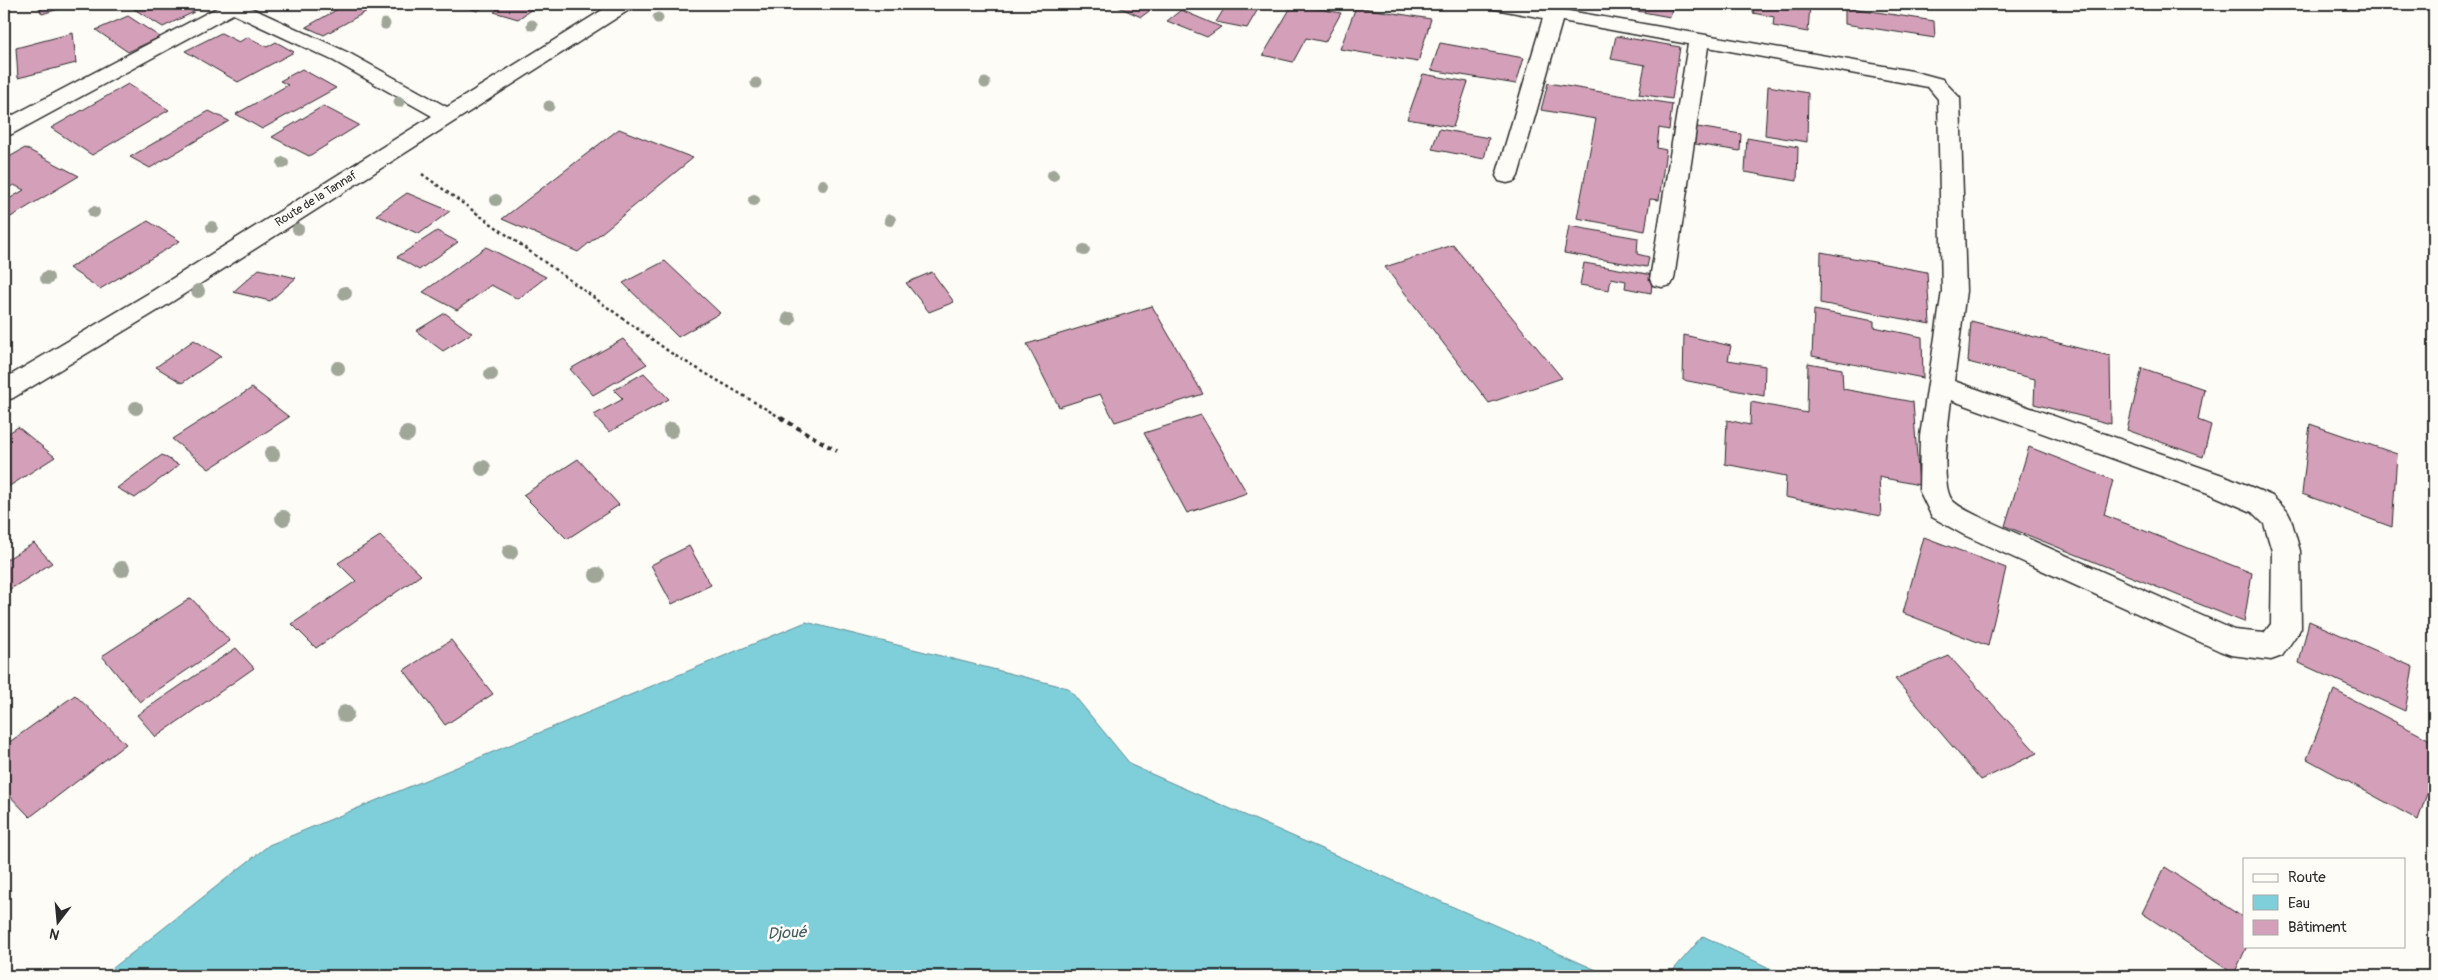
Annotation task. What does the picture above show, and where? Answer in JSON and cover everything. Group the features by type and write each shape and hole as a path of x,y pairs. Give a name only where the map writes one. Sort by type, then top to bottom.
{"street":[{"name":"Route de la Tannaf","path":"4,391 158,299 624,4"},
{"path":"1497,4 1698,38 1912,77 1934,83 1949,98 1954,291 1940,386 1933,436 1933,490 1942,509 1974,527 2231,642 2271,647 2286,628 2286,551 2277,519 2262,504 2218,485 1940,386"},
{"path":"4,129 236,5 397,84 446,115"},
{"path":"1507,176 1554,14"},
{"path":"1662,279 1698,38"}],"path":[{"path":"392,151 671,353 837,451"}],"water":[{"name":"Djoué","path":"806,622 1068,688 1131,765 1610,976 103,976 269,845"},
{"path":"1703,936 1786,976 1668,976"}],"building":[{"path":"37,4 75,4 42,14"},
{"path":"146,4 180,4 194,12 163,27 134,9"},
{"path":"347,4 380,4 324,35 306,27"},
{"path":"459,4 489,4 477,11"},
{"path":"505,4 539,4 518,19 494,12"},
{"path":"1112,4 1159,4 1141,17"},
{"path":"1227,4 1261,4 1247,28 1216,22"},
{"path":"1293,4 1341,13 1325,42 1306,38 1293,62 1263,55"},
{"path":"1599,4 1673,4 1670,17"},
{"path":"1754,4 1810,4 1808,32 1773,26 1774,17 1753,13"},
{"path":"1356,7 1431,19 1418,62 1340,49"},
{"path":"1845,7 1934,21 1935,38 1845,24"},
{"path":"1181,10 1221,27 1207,37 1167,21"},
{"path":"128,16 160,37 128,52 96,30"},
{"path":"73,33 76,63 18,78 16,48"},
{"path":"221,33 239,42 248,37 267,47 276,42 294,52 238,82 185,51"},
{"path":"1616,36 1680,47 1672,99 1639,94 1645,65 1611,59"},
{"path":"1440,43 1524,58 1516,84 1431,70"},
{"path":"302,69 336,88 262,129 236,114 288,85 280,81"},
{"path":"1423,74 1468,82 1453,127 1407,119"},
{"path":"1548,83 1672,104 1669,130 1659,128 1657,148 1666,150 1659,200 1650,199 1645,231 1577,218 1596,119 1541,110"},
{"path":"128,84 169,110 92,155 51,128"},
{"path":"1768,86 1808,93 1807,142 1765,135"},
{"path":"323,106 359,125 309,156 272,137"},
{"path":"209,111 229,121 150,168 130,157"},
{"path":"1691,126 1741,134 1740,151 1689,143"},
{"path":"619,129 693,158 578,252 502,219"},
{"path":"1439,129 1489,138 1484,159 1432,149"},
{"path":"1747,138 1798,147 1797,181 1745,172"},
{"path":"25,148 79,176 4,221 4,202 24,190 14,185 4,190 4,160"},
{"path":"407,193 450,211 419,234 376,215"},
{"path":"148,221 180,241 100,289 69,268"},
{"path":"1569,226 1638,238 1637,254 1649,257 1647,267 1564,253"},
{"path":"437,231 458,242 419,270 397,257"},
{"path":"1453,245 1562,378 1489,403 1385,267"},
{"path":"486,247 546,277 518,299 491,285 457,310 423,292"},
{"path":"1821,252 1927,272 1930,324 1820,303"},
{"path":"665,261 720,313 678,337 623,283"},
{"path":"1584,263 1653,275 1651,293 1625,288 1626,281 1611,278 1609,290 1580,285"},
{"path":"259,269 296,278 270,301 233,292"},
{"path":"932,272 954,302 929,312 906,283"},
{"path":"1152,306 1203,394 1115,422 1100,394 1059,407 1027,344"},
{"path":"1814,310 1874,321 1874,327 1922,337 1923,378 1812,356"},
{"path":"445,313 472,333 443,351 416,331"},
{"path":"1971,321 2110,356 2111,424 2034,404 2035,379 1968,362"},
{"path":"1684,335 1731,346 1728,360 1765,366 1764,396 1683,380"},
{"path":"623,339 647,364 593,395 570,369"},
{"path":"194,340 221,356 182,383 156,367"},
{"path":"1808,363 1842,369 1843,389 1913,402 1919,485 1879,477 1881,516 1785,497 1786,476 1725,464 1727,420 1750,425 1751,402 1807,413"},
{"path":"2142,368 2204,389 2198,420 2211,425 2203,457 2127,430"},
{"path":"644,373 669,399 609,432 594,415 623,399 614,390"},
{"path":"252,388 289,417 209,469 172,439"},
{"path":"1201,415 1247,493 1187,513 1144,433"},
{"path":"2310,424 2397,454 2392,527 2302,494"},
{"path":"18,427 55,457 8,487 4,483 4,436"},
{"path":"2029,447 2113,480 2104,515 2252,573 2244,622 2005,526"},
{"path":"162,455 179,465 135,498 117,488"},
{"path":"578,459 619,505 567,539 523,495"},
{"path":"380,536 421,575 316,648 292,624 356,581 338,563"},
{"path":"1924,537 2006,568 1988,646 1903,613"},
{"path":"34,543 52,563 4,593 4,561"},
{"path":"689,546 711,585 672,604 651,565"},
{"path":"191,598 230,641 140,702 102,656"},
{"path":"2309,621 2413,667 2405,711 2299,663"},
{"path":"451,640 493,694 445,725 404,670"},
{"path":"236,648 254,668 156,737 137,715"},
{"path":"1949,656 2037,753 1981,780 1895,679"},
{"path":"2334,690 2434,742 2434,773 2418,820 2307,759"},
{"path":"75,695 126,744 30,817 4,790 4,746"},
{"path":"2165,867 2243,917 2243,948 2246,948 2234,974 2142,913"}]}
